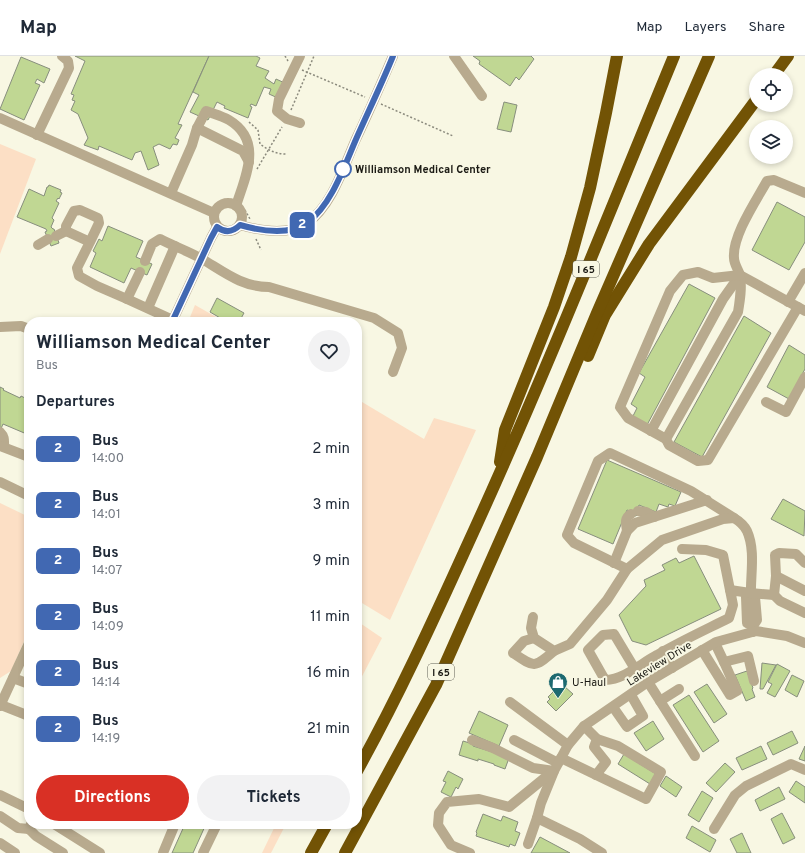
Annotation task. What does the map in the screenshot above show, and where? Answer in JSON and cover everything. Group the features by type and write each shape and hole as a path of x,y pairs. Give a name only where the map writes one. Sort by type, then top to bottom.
{"highway":[{"path":"497,481 505,430 552,314 571,257 590,188 617,56"},
{"name":"I 65","path":"362,761 428,633 497,481 674,56"},
{"name":"I 65","path":"362,822 436,685 537,457 597,313 709,56"},
{"path":"779,68 788,56"},
{"path":"537,457 580,374 609,309 649,244 749,109"},
{"path":"311,853 324,829"},
{"name":"I 65","path":"345,853 358,829"}],"street":[{"path":"37,135 69,68 68,60 62,56"},
{"path":"300,56 279,99 277,112 287,119 300,123"},
{"path":"240,225 267,231 289,230 307,223 321,210 335,188 394,56"},
{"path":"454,56 482,96"},
{"path":"171,193 192,145 197,128 206,111 229,120 238,127 246,136 250,154 250,163 240,208 242,215 240,225 232,231 221,230 217,227 214,220 214,213 221,205 231,204 240,208"},
{"path":"0,118 214,213"},
{"path":"197,128 243,150 250,163"},
{"path":"666,439 738,312 741,295 740,275 734,258 735,244 740,231 767,181 774,180 805,193"},
{"path":"66,231 66,226 74,211 80,210 98,218 99,223 77,268 79,276 97,286 127,298 165,317"},
{"path":"175,317 217,227"},
{"path":"38,245 66,231 90,242"},
{"path":"145,261 152,244 160,239 201,259 237,281 258,287 269,287 374,318 398,333 402,348 393,372"},
{"path":"148,308 175,246"},
{"path":"127,298 140,272"},
{"path":"698,272 714,278 740,275 801,309 708,460 698,461 669,445 666,439 628,418 620,407 670,291 683,275 698,272"},
{"path":"788,302 805,273"},
{"path":"651,431 723,298 740,275"},
{"path":"0,327 24,327"},
{"path":"766,402 786,412 805,377"},
{"path":"0,432 4,440 2,447 24,455"},
{"path":"628,569 574,543 567,534 598,461 610,453 691,491 742,523 747,531 751,548 751,596 757,620 753,629"},
{"path":"0,482 24,494"},
{"path":"614,563 627,531 635,523 707,500"},
{"path":"627,531 625,522 628,515 635,512 646,512 654,517"},
{"path":"534,638 524,641 513,653 530,664 540,664 554,651 570,644 607,600 628,569 662,540 723,518 734,518"},
{"path":"635,669 614,634 603,635 588,650 605,680 616,680 635,669 663,651 729,618 733,605 723,555 706,550 682,549"},
{"path":"805,563 796,554 779,553 775,555 776,576 774,594 780,601 805,613"},
{"path":"776,576 805,591"},
{"path":"730,590 751,596 774,594"},
{"path":"533,617 531,628 534,638 554,651"},
{"name":"Lakeview Drive","path":"528,844 541,803 558,764 568,745 584,726 648,682 714,643 753,629 756,631 787,636 805,643"},
{"path":"702,650 730,695 737,691 714,643"},
{"path":"663,651 672,668"},
{"path":"24,655 0,705 24,714"},
{"path":"724,662 748,656 754,681"},
{"path":"13,678 24,682"},
{"path":"648,682 695,756"},
{"path":"660,701 679,689"},
{"path":"613,707 627,727 643,716 631,695"},
{"path":"510,702 568,745"},
{"path":"514,740 558,764 596,775 646,799 661,772 618,746 597,739 584,726"},
{"path":"596,775 606,762 594,747 597,739"},
{"path":"472,740 493,748 533,768 558,764"},
{"path":"470,853 451,845 438,825 439,813 447,802 479,799 509,807 558,764"},
{"path":"714,829 735,794 746,786 791,764 805,770"},
{"path":"0,795 24,807"},
{"path":"0,816 18,828 24,827"},
{"path":"537,818 580,839 602,853"},
{"path":"32,829 36,836 63,853"},
{"path":"62,829 100,853"},
{"path":"163,853 173,829"},
{"path":"203,853 215,829"},
{"path":"0,843 15,853"}],"path":[{"path":"255,173 287,119 314,56"},
{"path":"249,122 258,130 260,144 269,150 280,154 286,154"},
{"path":"240,208 250,219 250,228 261,250"}],"shaded area":[{"path":"0,144 36,159 0,254"},
{"path":"195,305 216,317 190,317"},
{"path":"362,402 424,439 434,418 476,430 390,620 362,603"},
{"path":"0,503 24,515 24,641 11,671 0,678"},
{"path":"362,624 382,638 362,676"},
{"path":"274,829 283,829 271,853 262,853"}],"building":[{"path":"75,56 209,56 178,124 182,125 175,138 179,140 177,145 173,144 170,149 159,144 153,147 159,165 148,170 141,151 135,153 132,160 99,146 98,150 84,145 88,138 78,114 71,110 75,101 72,100 74,95 71,94 85,61"},
{"path":"209,56 256,56 260,58 256,66 269,71 265,78 274,84 276,79 287,84 280,99 269,94 271,89 264,87 256,106 251,104 250,106 252,107 248,118 224,108 225,106 217,102 208,120 190,112 199,95 193,92"},
{"path":"473,56 531,56 534,59 519,80 516,77 510,86 479,64 480,61"},
{"path":"21,57 50,69 44,83 37,79 35,83 40,85 24,120 0,109"},
{"path":"504,102 517,105 511,132 497,129"},
{"path":"49,185 61,190 60,192 62,193 56,201 59,203 52,218 54,220 51,227 54,229 59,243 51,246 45,232 47,231 46,229 17,217 29,189 44,196"},
{"path":"777,202 805,217 805,242 789,270 752,250"},
{"path":"108,226 143,241 136,257 152,264 147,275 131,268 124,283 90,267 96,253 93,251 99,239 102,241"},
{"path":"689,284 715,298 647,425 632,418 637,408 631,404 645,377 639,373"},
{"path":"217,298 244,313 242,317 218,317 210,312"},
{"path":"744,316 771,333 702,457 674,442"},
{"path":"789,345 805,355 805,369 789,399 767,387"},
{"path":"0,387 20,398 21,396 24,398 24,433 3,424 0,431"},
{"path":"607,460 681,492 675,506 669,504 668,507 659,504 656,512 639,505 638,508 640,514 633,517 630,511 627,510 613,544 578,529"},
{"path":"783,499 805,511 804,536 771,519"},
{"path":"694,556 721,609 646,645 632,641 619,615 646,586 644,580 665,570 662,565 676,558 679,563"},
{"path":"762,663 776,665 763,689 760,689"},
{"path":"777,664 790,671 775,697 767,693 772,684 768,682"},
{"path":"747,671 755,697 746,701 735,675"},
{"path":"792,675 804,681 797,697 785,690"},
{"path":"707,684 727,714 714,723 694,692"},
{"path":"564,686 573,694 556,711 547,702 550,699 548,697 557,688 559,691"},
{"path":"689,695 719,741 703,752 673,705"},
{"path":"479,711 508,725 499,746 469,733"},
{"path":"653,721 664,739 646,751 634,733"},
{"path":"792,731 798,743 773,755 767,743"},
{"path":"463,741 473,744 473,746 509,758 505,769 478,759 478,761 459,755"},
{"path":"761,746 767,759 742,770 736,758"},
{"path":"805,746 805,761 799,759"},
{"path":"624,754 656,774 650,784 618,764"},
{"path":"725,763 735,772 716,792 706,783"},
{"path":"448,771 463,779 458,789 456,787 451,797 441,792 446,782 443,781"},
{"path":"666,776 682,787 676,797 660,786"},
{"path":"796,781 805,787 805,803 789,792"},
{"path":"779,787 785,799 760,811 755,800"},
{"path":"702,791 713,798 699,822 688,815"},
{"path":"782,813 795,838 783,844 771,819"},
{"path":"483,814 501,821 503,816 518,822 515,831 520,833 515,846 510,844 509,847 476,836 476,832"},
{"path":"692,826 716,840 710,852 686,838"},
{"path":"183,829 204,829 193,853 172,853"},
{"path":"742,833 751,853 737,853 730,839"},
{"path":"540,837 570,853 531,853"}],"bus line":[{"name":"2","path":"174,317 217,227 226,231 232,231 240,225 267,231 289,230 307,223 321,210 335,188 393,56"}],"place":[{"name":"Williamson Medical Center","path":"343,169"},
{"name":"U-Haul","path":"558,699"}]}
